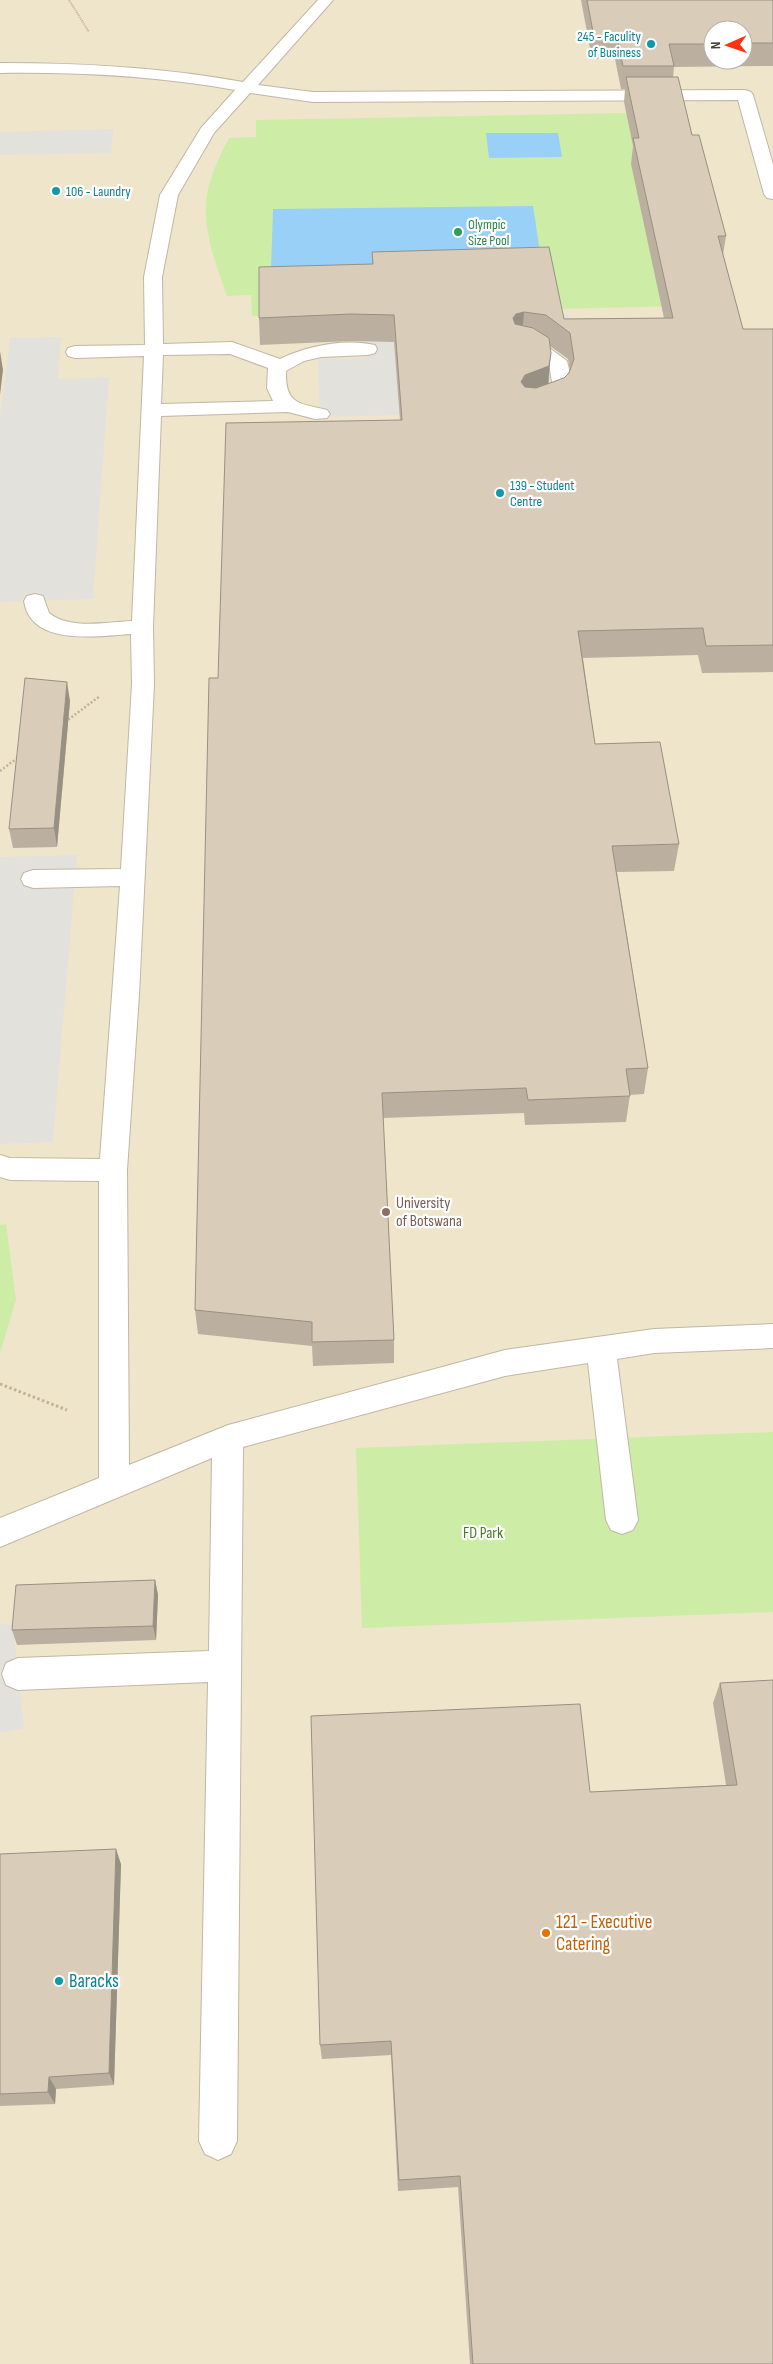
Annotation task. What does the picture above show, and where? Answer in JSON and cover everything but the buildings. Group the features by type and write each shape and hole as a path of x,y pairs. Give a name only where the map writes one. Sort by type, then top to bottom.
{"lane":[{"path":"114,1485 113,1170 133,877 143,664 142,627 154,350 153,277 170,195 207,132 326,0"},
{"path":"0,68 75,67 191,78 245,89 313,97 745,95 770,170 773,194"},
{"path":"522,346 537,348 558,361 562,387 558,396 550,402 531,408"},
{"path":"75,352 232,348 281,366"},
{"path":"320,414 293,406 277,393 277,369 314,352 368,349"},
{"path":"151,410 293,406"},
{"path":"35,601 36,611 42,619 61,629 142,627"},
{"path":"33,879 133,877"},
{"path":"0,1166 10,1169 113,1170"},
{"path":"0,1533 228,1438 505,1362 654,1341 773,1336"},
{"path":"601,1349 622,1520"},
{"path":"218,2141 223,1666 228,1438"},
{"path":"18,1674 223,1666"}],"path":[{"path":"64,723 143,664"},
{"path":"0,770 24,753"},
{"path":"0,1384 114,1428"}],"shaded area":[{"name":"University of Botswana","path":"0,0 773,0 773,2364 0,2364"},
{"path":"113,129 111,153 0,155 0,132"},
{"path":"568,314 574,345 522,346 531,412 320,417 318,359 368,358 366,318"},
{"path":"61,337 58,379 109,377 93,599 0,602 0,417 10,338"},
{"path":"77,855 53,1142 0,1144 0,857"},
{"path":"13,1623 24,1728 0,1733 0,1625"}],"green space":[{"name":"Olympic Size Pool","path":"674,112 729,305 252,316 251,295 227,296 208,235 206,204 208,189 216,164 229,138 256,137 256,120"},
{"path":"6,1224 16,1300 0,1353 0,1225"},
{"name":"FD Park","path":"773,1432 773,1612 362,1628 356,1448"}],"water":[{"path":"486,133 558,133 562,157 489,158"},
{"path":"533,206 542,265 271,269 273,209"}],"place":[{"name":"245 - Faculity of Business","path":"651,44"},
{"name":"106 - Laundry","path":"56,191"},
{"name":"Olympic Size Pool","path":"458,232"},
{"name":"139 - Student Centre","path":"500,493"},
{"name":"University of Botswana","path":"386,1212"},
{"name":"121 - Executive Catering","path":"546,1933"},
{"name":"Baracks","path":"59,1981"}]}
